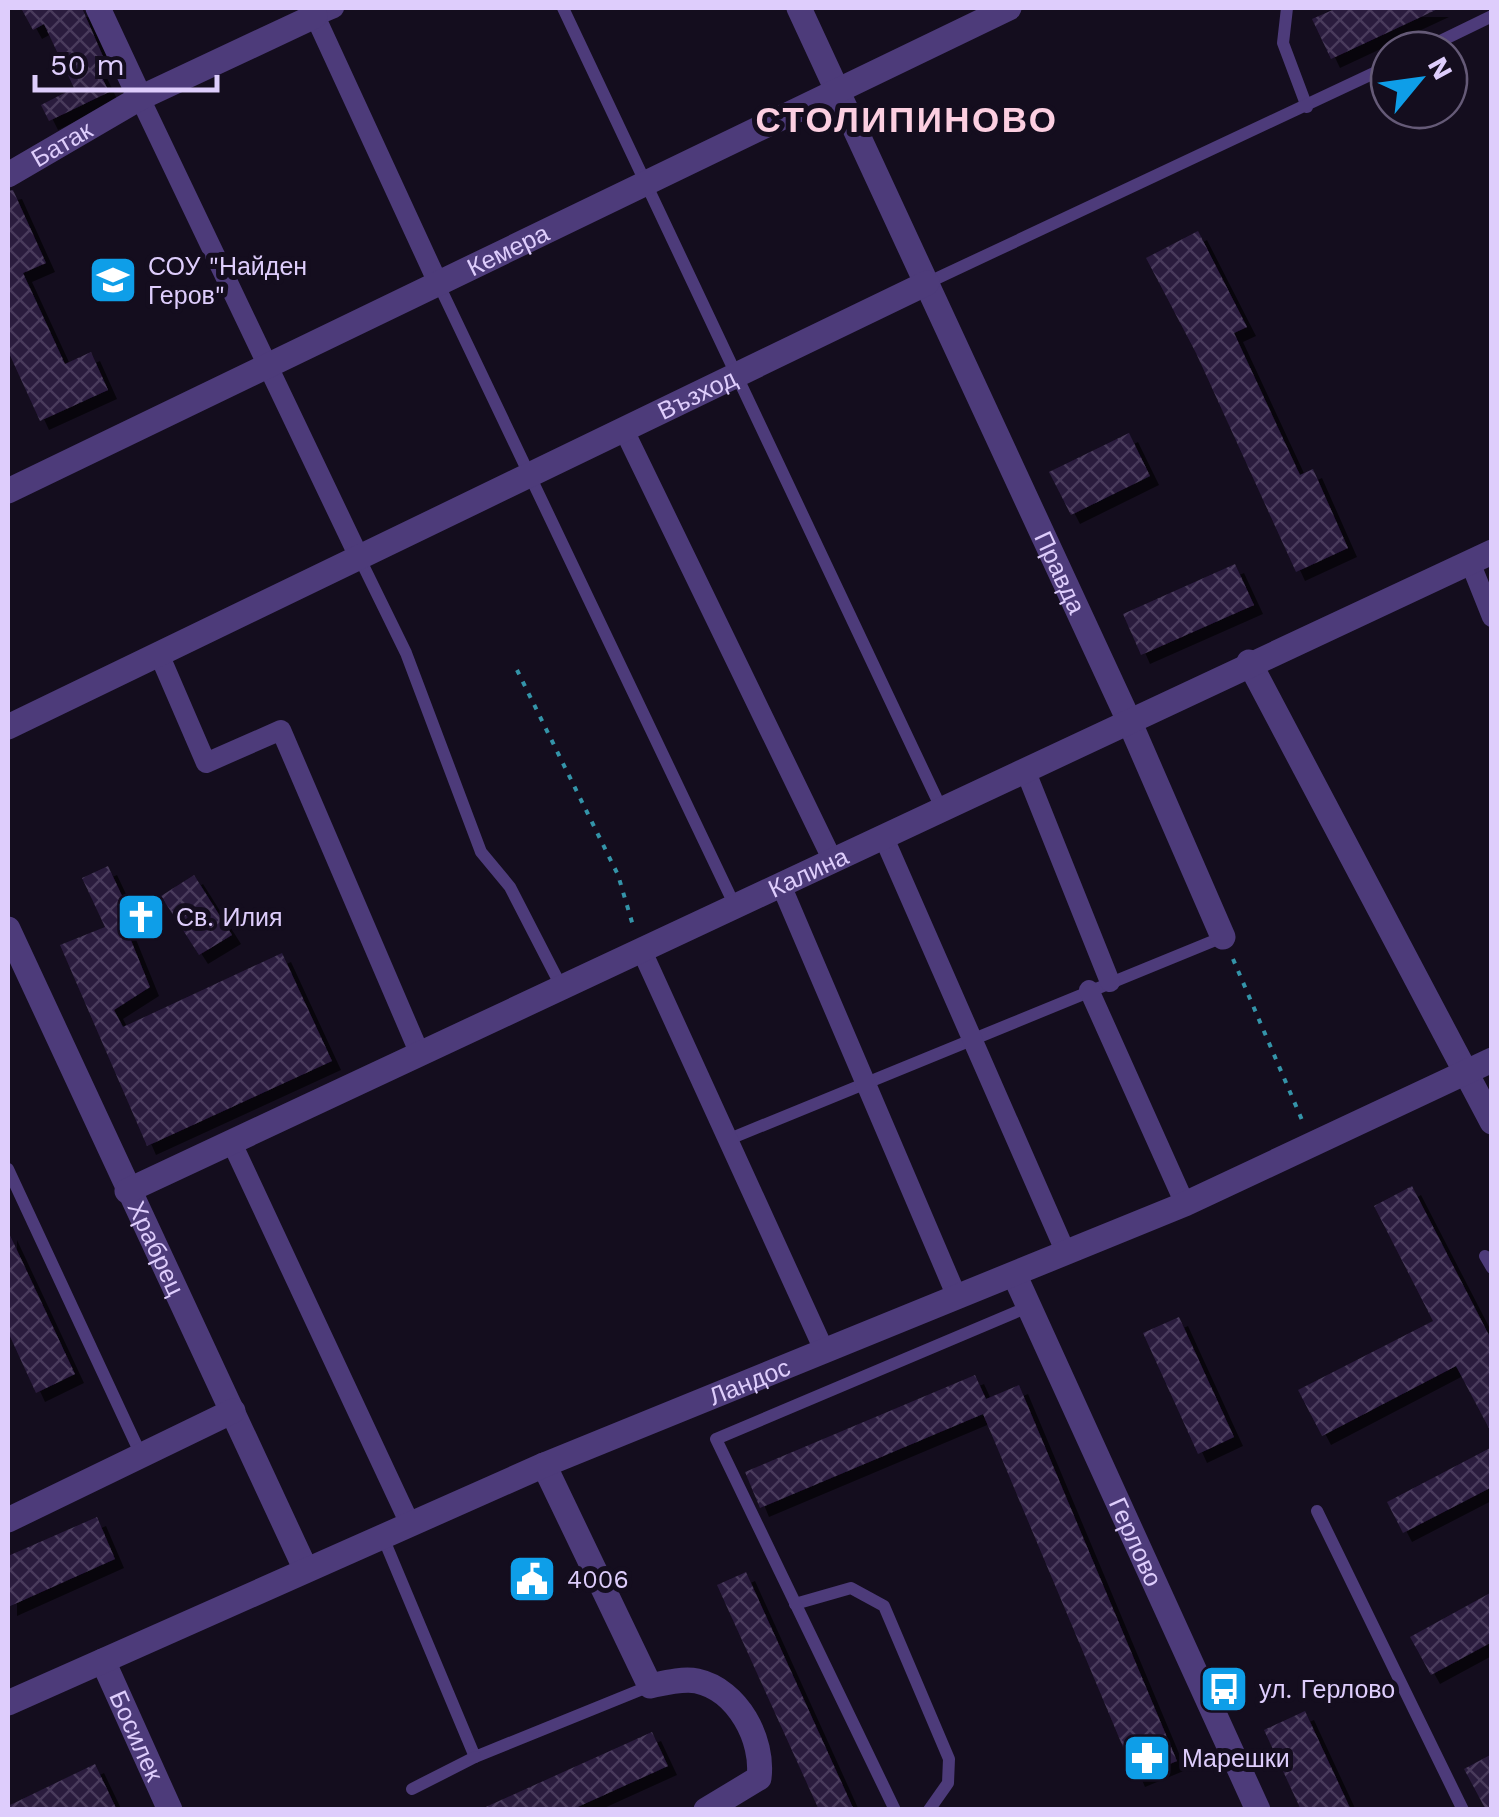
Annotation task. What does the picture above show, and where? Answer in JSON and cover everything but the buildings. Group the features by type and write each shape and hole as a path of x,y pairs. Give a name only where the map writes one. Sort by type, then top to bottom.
{"street":[{"path":"98,8 360,557"},
{"name":"Правда","path":"799,8 1130,723 1223,936"},
{"name":"Кемера","path":"8,490 836,91 972,15 1009,8"},
{"path":"325,12 438,283"},
{"name":"Батак","path":"8,175 140,98 325,12"},
{"name":"Възход","path":"8,727 927,284"},
{"path":"624,430 833,861"},
{"path":"1481,557 1492,617"},
{"name":"Калина","path":"127,1191 1130,723 1249,662 1481,557"},
{"path":"159,654 206,763 281,730 419,1052"},
{"path":"1249,662 1480,1065 1492,1122"},
{"path":"1026,772 1110,982"},
{"path":"884,838 1066,1253"},
{"path":"781,885 957,1297"},
{"name":"Храбрец","path":"8,930 305,1568"},
{"path":"641,949 824,1350"},
{"path":"1089,990 1185,1204"},
{"name":"Ландос","path":"8,1703 544,1465 1185,1204 1480,1065"},
{"path":"231,1142 410,1524"},
{"name":"Герлово","path":"1015,1276 1258,1810"},
{"path":"8,1520 233,1411"},
{"path":"544,1465 650,1686 697,1681 723,1695 746,1718 762,1755 759,1778 706,1810"},
{"name":"Босилек","path":"103,1661 170,1810"}],"lane":[{"path":"562,8 739,374 942,811"},
{"path":"1287,8 1283,43 1307,106"},
{"path":"1463,30 1492,16"},
{"name":"Възход","path":"927,284 1369,76"},
{"path":"438,283 735,906"},
{"path":"360,557 406,653 481,852 510,888 561,986"},
{"path":"727,1140 1223,936"},
{"path":"8,1169 142,1457"},
{"path":"895,1810 716,1439 1028,1306"},
{"path":"1317,1511 1462,1810"},
{"path":"382,1536 475,1757"},
{"path":"795,1604 851,1588 884,1606 949,1759 948,1783 929,1810"},
{"path":"412,1790 475,1757 650,1686"}],"path":[{"path":"517,670 618,875 641,949"},
{"path":"1223,936 1313,1145"}],"place":[{"name":"СОУ \"Найден Геров\"","path":"113,280"},
{"name":"Св. Илия","path":"141,917"},
{"name":"4006","path":"532,1579"},
{"name":"ул. Герлово","path":"1224,1689"},
{"name":"Марешки","path":"1147,1758"}],"district":[{"name":"СТОЛИПИНОВО","path":"907,120"}]}
